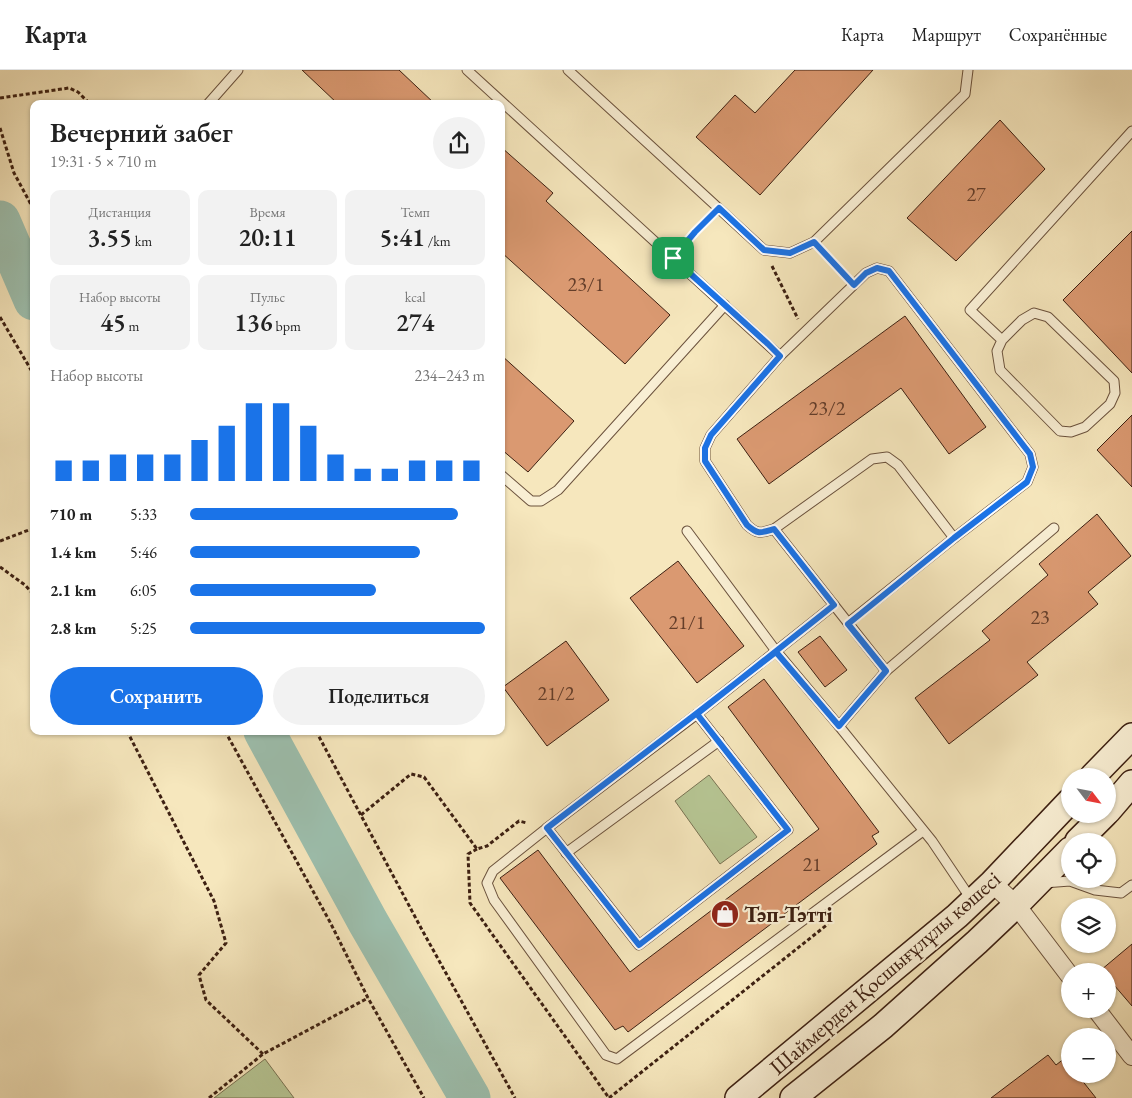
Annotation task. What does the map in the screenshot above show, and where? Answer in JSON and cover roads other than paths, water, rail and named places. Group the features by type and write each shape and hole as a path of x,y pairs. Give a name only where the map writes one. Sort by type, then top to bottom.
{"main road":[{"path":"1101,768 1132,736"},
{"path":"1116,801 1132,782"},
{"name":"Шаймерден Қосшығұлұлы көшесі","path":"738,1098 958,916 1061,810"},
{"path":"1086,833 1096,823"},
{"name":"Шаймерден Қосшығұлұлы көшесі","path":"793,1098 883,1026 977,942 1061,859"}],"street":[{"path":"992,883 1016,905 1061,964"},
{"path":"1103,1018 1132,1056"}],"lane":[{"path":"212,100 238,70"},
{"path":"467,70 500,100"},
{"path":"568,70 764,250 790,253 814,242 965,94 968,70"},
{"path":"505,105 780,356"},
{"path":"1002,340 970,310 1132,131"},
{"path":"848,624 1027,482 1033,467 1030,454 889,271 877,268 866,273 780,356 711,435 705,448 705,461 747,525 752,530 761,533 774,529 872,458 887,457 898,465 954,538"},
{"path":"505,478 531,501 541,501 558,490 725,305"},
{"path":"1034,313 1048,317 1114,381 1115,393 1110,404 1085,427 1070,432 1060,431 1000,370 996,351 1002,340 1022,320 1034,313"},
{"path":"839,726 886,671 1054,528"},
{"path":"774,529 886,671"},
{"path":"687,531 776,652 932,841 973,901"},
{"path":"834,605 697,714 493,871 487,883 494,900 606,1055 617,1059 923,831"},
{"path":"547,828 639,945 788,830 697,714"},
{"path":"566,853 719,741"},
{"path":"1037,884 1070,881 1095,890 1121,894 1132,885"}],"waterway":[{"path":"0,221 30,291"},
{"path":"266,735 368,922 470,1098"}],"place":[{"name":"Тәп-Тәтті","path":"725,914"}]}
